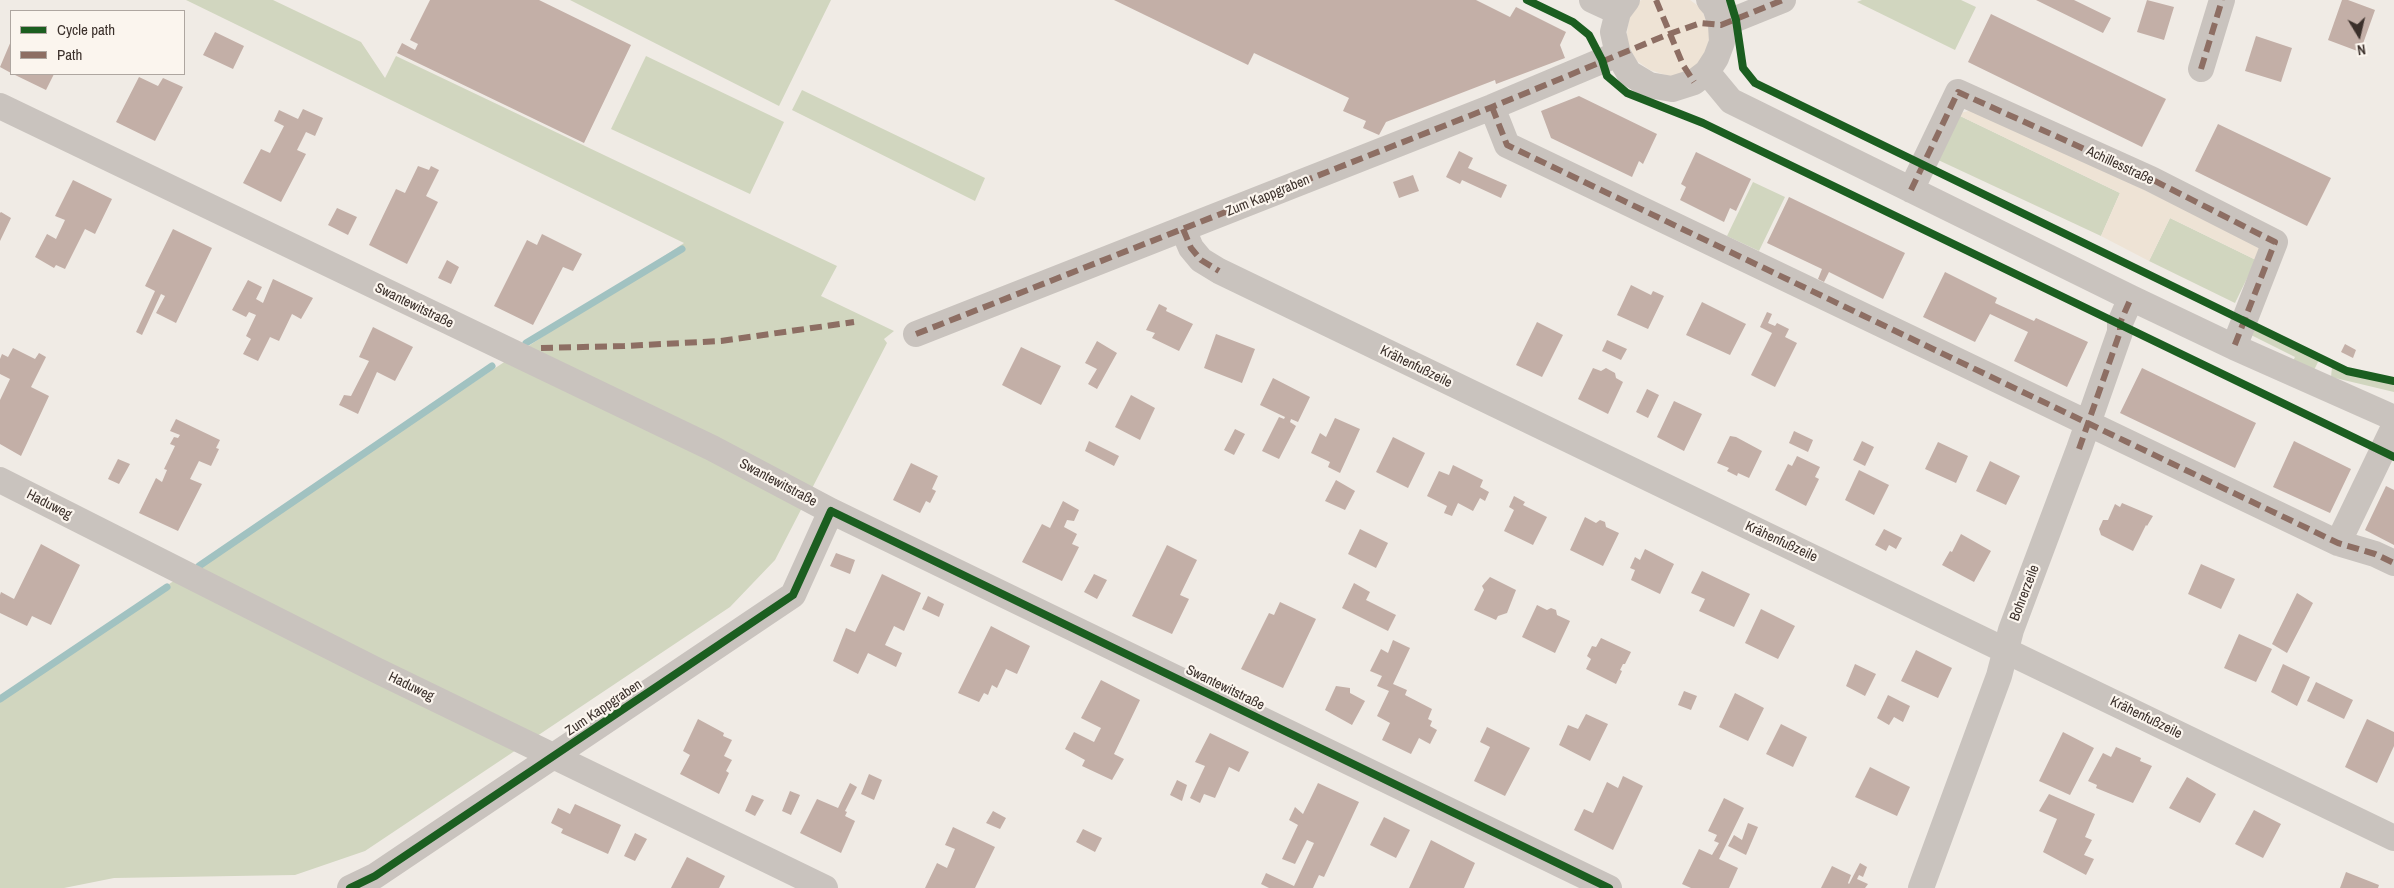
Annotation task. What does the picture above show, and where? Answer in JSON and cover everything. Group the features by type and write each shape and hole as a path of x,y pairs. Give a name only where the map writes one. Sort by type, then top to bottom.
{"street":[{"path":"1592,0 1622,6 1613,32 1618,54 1628,72 1649,86 1672,89 1694,82 1707,72 1716,58 1722,42 1721,25 1715,7 1709,0"},
{"path":"1721,25 1783,0"},
{"path":"2201,69 2222,0"},
{"name":"Zum Kappgraben","path":"916,334 1492,107 1618,54"},
{"path":"1707,72 1731,101 2131,298 2234,347 2394,418"},
{"name":"Achillesstraße","path":"1911,190 1958,92 2157,183 2275,242 2234,347"},
{"name":"Swantewitstraße","path":"0,106 712,448 831,511 1608,888"},
{"path":"1492,107 1507,145 2338,543 2375,554 2394,563"},
{"name":"Krähenfußzeile","path":"1183,229 1191,248 1201,260 1219,272 2394,838"},
{"name":"Bohrerzeile","path":"1921,888 1999,676 2011,630 2120,332 2120,323 2131,298"},
{"path":"2338,543 2394,427"},
{"name":"Haduweg","path":"0,480 376,670 826,888"},
{"name":"Zum Kappgraben","path":"350,888 375,876 793,595 831,511"}],"green space":[{"path":"186,0 273,0 361,42 385,78 396,56 837,266 821,296 894,331 884,339 887,343 775,560 730,607 365,851 295,875 114,878 64,888 0,888 0,696 684,243"},
{"path":"570,0 831,0 779,106"},
{"path":"1862,0 1961,0 1976,7 1955,50 1857,2"},
{"path":"646,56 784,122 750,194 611,129"},
{"path":"802,90 985,178 975,201 792,110"},
{"path":"1956,114 2120,193 2101,236 1936,159"},
{"path":"1753,182 1785,197 1759,251 1727,236"},
{"path":"2170,218 2256,260 2235,303 2149,261"},
{"path":"2250,328 2319,360 2313,372 2292,363 2295,357 2249,334"},
{"path":"2332,367 2349,374 2394,384 2394,392 2331,377"}],"shaded area":[{"path":"1690,0 1701,8 1710,30 1707,56 1693,70 1672,77 1650,70 1637,61 1626,41 1629,18 1639,1"},
{"path":"1977,109 2262,247 2256,260 2170,218 2149,261 2101,236 2120,193 1956,114"}],"building":[{"path":"430,0 539,0 631,45 584,143 397,53 402,43 415,50 418,44 410,40"},
{"path":"1114,0 1476,0 1510,17 1516,7 1566,32 1560,45 1565,58 1496,84 1495,80 1386,122 1379,135 1363,128 1366,121 1343,111 1349,98 1254,53 1248,65"},
{"path":"2036,0 2074,0 2111,18 2103,33"},
{"path":"2147,0 2174,7 2164,40 2137,32"},
{"path":"2342,0 2348,0 2375,10 2360,52 2328,40"},
{"path":"1991,14 2166,99 2142,147 1968,62"},
{"path":"215,32 244,46 233,69 203,55"},
{"path":"2256,36 2292,48 2281,82 2245,71"},
{"path":"10,43 10,72 0,67"},
{"path":"15,75 54,75 46,90"},
{"path":"139,77 158,86 163,78 183,87 155,141 116,122"},
{"path":"1579,96 1657,134 1643,164 1639,161 1632,177 1551,138 1541,111"},
{"path":"303,109 323,118 315,136 306,132 297,150 306,154 281,202 243,183 261,149 270,153 284,126 274,121 279,110 298,119"},
{"path":"2218,124 2331,178 2307,226 2195,171"},
{"path":"1459,151 1473,158 1468,168 1507,185 1501,198 1462,180 1460,184 1446,177"},
{"path":"1696,152 1751,179 1736,211 1730,208 1724,222 1680,200 1686,187 1681,184"},
{"path":"418,166 429,170 431,166 439,170 426,196 438,202 407,264 369,245 396,189 405,193"},
{"path":"1413,175 1419,191 1399,198 1393,182"},
{"path":"73,180 112,199 95,234 85,229 65,269 56,265 54,268 35,257 47,234 56,239 65,220 55,216"},
{"path":"1789,197 1905,253 1883,299 1829,272 1824,282 1818,279 1822,269 1767,243"},
{"path":"337,208 357,217 348,235 328,225"},
{"path":"0,213 11,218 0,241"},
{"path":"173,229 212,248 176,323 156,313 165,296 161,294 142,335 136,332 155,291 145,286"},
{"path":"542,234 582,254 573,271 563,267 533,325 494,306 527,240 537,245"},
{"path":"447,260 459,267 451,284 438,278"},
{"path":"1945,272 1997,298 1995,303 2034,321 2036,318 2088,342 2067,387 2014,361 2028,332 1990,314 1975,342 1923,317"},
{"path":"273,279 313,298 301,319 292,314 279,341 270,337 258,361 243,354 251,339 246,336 256,315 249,312 246,317 232,310 248,280 262,287 256,299 263,303"},
{"path":"1631,285 1651,295 1653,291 1664,296 1648,329 1617,315"},
{"path":"1702,302 1746,324 1730,355 1686,335"},
{"path":"1159,304 1167,308 1166,311 1193,324 1179,351 1152,338 1155,333 1146,330"},
{"path":"1767,312 1772,314 1768,323 1775,326 1777,323 1789,329 1785,337 1797,343 1775,387 1751,375 1772,333 1760,327"},
{"path":"1537,322 1563,335 1542,377 1516,365"},
{"path":"373,327 413,347 395,381 377,372 358,414 339,405 344,395 351,396 369,361 359,357"},
{"path":"1216,334 1255,349 1242,383 1204,368"},
{"path":"1607,340 1627,349 1621,360 1602,351"},
{"path":"1097,341 1117,353 1097,389 1088,384 1097,369 1085,363"},
{"path":"2345,344 2356,350 2353,358 2341,352"},
{"path":"1021,347 1061,366 1041,405 1002,385"},
{"path":"13,348 35,359 39,353 46,357 31,387 49,396 21,456 0,444 0,400 10,379 0,374 0,359 2,354 8,357"},
{"path":"1593,368 1601,371 1606,368 1615,373 1616,378 1623,382 1608,414 1578,399"},
{"path":"2142,368 2256,423 2235,468 2120,413"},
{"path":"1273,378 1310,397 1298,422 1291,419 1290,422 1296,426 1279,459 1262,451 1279,417 1284,419 1285,417 1260,405"},
{"path":"1647,389 1659,395 1648,418 1636,412"},
{"path":"1131,395 1155,408 1140,440 1115,427"},
{"path":"1674,401 1702,414 1684,451 1657,437"},
{"path":"1335,418 1360,429 1340,473 1328,467 1330,462 1311,453 1320,433 1326,437"},
{"path":"176,419 220,440 216,448 219,449 211,466 199,461 190,479 202,484 178,531 139,513 156,478 162,482 167,470 164,469 175,446 170,444 174,437 178,438 180,435 170,431"},
{"path":"1235,429 1245,434 1234,455 1224,450"},
{"path":"1794,431 1813,440 1808,452 1789,443"},
{"path":"1730,436 1736,437 1762,451 1749,478 1738,473 1737,476 1727,471 1729,468 1717,463"},
{"path":"1393,437 1425,453 1408,488 1376,472"},
{"path":"1089,441 1119,456 1114,466 1085,451"},
{"path":"1862,441 1874,447 1865,466 1853,460"},
{"path":"2294,441 2351,469 2330,513 2273,487"},
{"path":"1938,442 1968,456 1956,483 1925,469"},
{"path":"1797,456 1820,467 1815,477 1819,479 1806,506 1775,490 1788,464 1792,466"},
{"path":"118,459 130,464 119,484 108,479"},
{"path":"1990,461 2020,476 2006,505 1976,491"},
{"path":"911,463 938,476 932,489 936,491 930,503 926,501 920,513 893,500"},
{"path":"1453,465 1483,480 1480,487 1489,492 1485,501 1480,498 1473,511 1458,503 1452,516 1444,513 1447,506 1427,496 1439,471 1449,475"},
{"path":"1859,470 1889,485 1874,515 1845,500"},
{"path":"1336,480 1355,491 1345,510 1325,501"},
{"path":"2386,486 2394,490 2394,545 2365,530"},
{"path":"1514,496 1525,502 1523,505 1547,517 1533,545 1504,531 1514,510 1509,507"},
{"path":"1063,501 1079,510 1074,521 1067,520 1064,527 1077,534 1072,544 1079,547 1062,581 1022,562 1042,524 1050,528"},
{"path":"2122,503 2153,516 2146,525 2133,551 2101,535 2099,529 2103,520 2108,520 2115,504 2120,507"},
{"path":"1585,517 1596,523 1600,520 1605,522 1606,527 1619,533 1603,566 1570,550"},
{"path":"1360,529 1388,543 1376,568 1348,554"},
{"path":"1884,529 1902,538 1896,549 1889,545 1886,551 1875,545"},
{"path":"1961,534 1991,551 1974,582 1942,565 1950,551 1952,552"},
{"path":"41,544 80,565 51,625 32,616 27,626 0,613 0,595 1,592 14,599"},
{"path":"1167,545 1197,560 1180,595 1189,599 1172,634 1132,616"},
{"path":"1645,549 1674,564 1660,594 1631,580 1635,570 1630,568 1635,557 1640,560"},
{"path":"836,553 855,560 850,574 830,566"},
{"path":"2201,564 2235,579 2221,609 2188,594"},
{"path":"1702,571 1750,594 1734,627 1699,611 1705,599 1691,593"},
{"path":"882,574 921,593 904,631 894,626 885,645 902,653 896,667 868,653 858,674 833,661 846,628 855,632"},
{"path":"1094,574 1107,580 1097,599 1084,592"},
{"path":"1490,577 1516,590 1507,613 1498,616 1496,620 1474,610 1484,590 1482,586"},
{"path":"1354,583 1370,592 1366,600 1396,615 1388,631 1342,608"},
{"path":"2297,593 2313,603 2287,653 2272,644"},
{"path":"928,596 944,604 939,617 922,609"},
{"path":"1280,602 1316,619 1283,688 1241,669 1269,613 1274,615"},
{"path":"1537,605 1547,610 1551,608 1556,610 1557,615 1570,621 1555,653 1522,637"},
{"path":"1761,609 1795,626 1778,659 1745,643"},
{"path":"991,626 1030,646 1017,674 1006,669 997,688 992,685 988,695 984,693 979,702 958,693"},
{"path":"2239,634 2272,649 2256,682 2224,668"},
{"path":"1601,638 1631,652 1620,670 1622,671 1616,684 1586,669 1591,659 1587,656 1592,646 1596,647"},
{"path":"1393,640 1410,648 1393,684 1407,690 1405,695 1432,709 1428,719 1432,721 1430,726 1437,730 1430,744 1419,738 1411,754 1382,740 1390,723 1377,716 1389,691 1377,686 1382,676 1370,671 1381,649 1388,653"},
{"path":"1916,650 1952,668 1938,698 1901,681"},
{"path":"1855,664 1876,674 1865,696 1846,686"},
{"path":"2283,664 2310,677 2297,706 2271,692"},
{"path":"1101,680 1140,700 1114,754 1124,759 1112,780 1082,766 1085,760 1065,749 1074,732 1094,742 1101,728 1081,718"},
{"path":"2316,682 2353,700 2344,719 2307,701"},
{"path":"1336,686 1350,688 1350,693 1365,701 1352,725 1325,710"},
{"path":"1684,691 1697,696 1691,710 1678,705"},
{"path":"1735,693 1764,708 1748,741 1719,727"},
{"path":"1888,695 1910,706 1903,722 1894,717 1889,725 1877,718"},
{"path":"1586,714 1608,724 1590,761 1559,745 1568,725 1578,729"},
{"path":"698,719 724,733 723,736 732,740 724,756 732,760 726,771 729,773 719,794 680,774 690,755 683,751"},
{"path":"2367,719 2394,732 2394,746 2377,783 2345,767"},
{"path":"1781,724 1807,737 1793,767 1766,754"},
{"path":"1487,727 1530,748 1505,796 1474,781 1490,747 1480,742"},
{"path":"2063,732 2094,748 2070,795 2039,781"},
{"path":"1210,733 1249,752 1239,772 1229,767 1215,798 1204,794 1200,803 1190,798 1205,766 1195,762"},
{"path":"2116,747 2141,758 2140,761 2152,766 2133,803 2096,788 2097,785 2088,781 2103,753 2111,757"},
{"path":"1870,767 1910,787 1897,816 1855,797"},
{"path":"869,774 882,780 874,800 861,794"},
{"path":"1623,776 1643,786 1613,850 1574,830 1584,809 1593,813 1607,782 1618,788"},
{"path":"2187,777 2216,794 2200,823 2169,808"},
{"path":"1177,780 1187,785 1182,801 1170,795"},
{"path":"850,783 857,787 845,811 847,812 845,816 855,821 841,853 800,833 817,799 838,808"},
{"path":"1318,783 1359,802 1324,877 1319,875 1313,888 1269,888 1261,884 1266,873 1294,886 1314,843 1307,840 1295,864 1282,859 1298,825 1289,820 1295,807 1303,814"},
{"path":"790,791 800,795 791,815 782,811"},
{"path":"2049,794 2095,814 2085,837 2092,840 2084,855 2094,859 2086,875 2043,852 2057,819 2039,811"},
{"path":"752,795 764,800 755,816 745,811"},
{"path":"1724,798 1744,808 1719,859 1738,868 1729,888 1691,888 1682,884 1699,849 1712,855 1719,843 1714,841 1717,835 1708,831"},
{"path":"575,804 621,825 608,854 561,833 563,829 551,823 558,808 570,814"},
{"path":"2254,810 2281,824 2263,858 2235,844"},
{"path":"993,811 1006,818 1000,829 986,823"},
{"path":"1384,817 1410,830 1396,858 1370,845"},
{"path":"1748,823 1758,827 1746,855 1728,846 1734,835 1742,840"},
{"path":"953,827 995,847 975,888 925,888 937,863 947,868 955,849 945,845"},
{"path":"1083,829 1102,838 1095,852 1076,842"},
{"path":"635,833 647,839 635,861 624,856"},
{"path":"1431,840 1475,863 1464,888 1409,888"},
{"path":"687,857 725,876 719,888 671,888"},
{"path":"1860,863 1867,867 1863,877 1859,875 1857,879 1868,884 1865,888 1821,888 1832,866 1851,875 1849,884"},
{"path":"2346,872 2379,885 2378,888 2340,888"}],"waterway":[{"path":"526,343 682,249"},
{"path":"199,566 492,366"},
{"path":"0,699 167,587"}],"marked path":[{"path":"1656,0 1683,65 1694,82"},
{"path":"916,334 1492,107 1669,34 1701,23 1721,25 1783,0"},
{"path":"2201,69 2222,0"},
{"path":"1911,190 1958,92 2151,179 2275,242 2234,347"},
{"path":"1492,107 1507,145 2338,543 2375,554 2394,563"},
{"path":"1183,229 1191,248 1201,260 1219,271"},
{"path":"2079,449 2120,332 2120,323 2131,298"},
{"path":"541,348 721,341 854,322"}],"cycle path":[{"path":"1527,0 1573,22 1589,35 1602,60 1607,76 1627,93 1703,123 2394,457"},
{"path":"1730,0 1736,20 1743,68 1755,83 2347,371 2394,381"},
{"path":"350,888 375,876 793,595 831,511 1609,888"}]}
